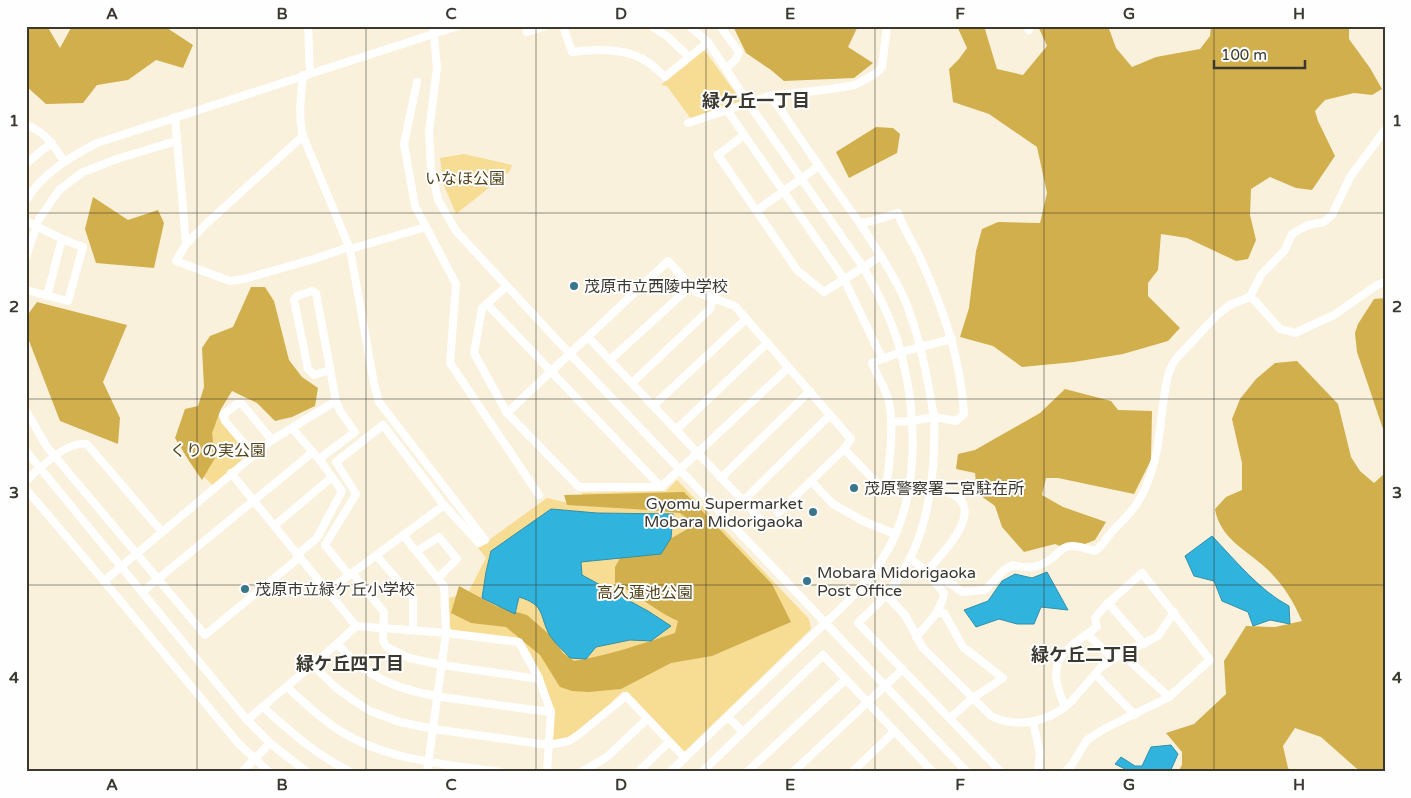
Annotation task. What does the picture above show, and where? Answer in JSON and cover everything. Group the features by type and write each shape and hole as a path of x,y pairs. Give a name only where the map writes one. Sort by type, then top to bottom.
{"street":[{"path":"308,26 306,74 300,105 300,126 350,248 374,384 379,402 485,540 479,543 444,505 383,425 336,462 356,494 325,545 384,612 383,641 387,647 410,658 442,665 539,679"},
{"path":"26,200 47,176 64,161 97,142 434,30 458,26"},
{"path":"526,26 528,32 545,26"},
{"path":"563,26 572,52 591,49 626,53 646,60 665,77 708,42"},
{"path":"651,26 668,37 689,57"},
{"path":"670,772 846,604 867,581 884,557 895,534 910,486 912,421 901,352 883,305 863,267 708,42 689,26"},
{"path":"720,26 739,52 736,59 726,68"},
{"path":"688,123 769,96 855,85 875,74 882,67 888,26"},
{"path":"434,30 437,67 429,132 431,168 436,192 444,212 456,231 506,287 967,772"},
{"path":"417,82 404,144 415,206 456,284 450,363 539,495"},
{"path":"769,96 860,222 904,297 921,348 934,417 931,490 924,523 910,558 886,595 858,623 1001,772"},
{"path":"727,110 844,279 883,358"},
{"path":"175,117 186,244"},
{"path":"26,125 38,130 52,143 64,161"},
{"path":"910,558 929,573 953,585 962,592 985,590 1004,570 1013,565 1027,569 1039,566 1064,548 1076,546 1095,551 1102,546 1110,534 1137,504 1155,462 1165,386 1170,368 1196,336 1216,316 1230,305 1250,297 1262,275 1285,250 1292,234 1308,225 1324,222 1332,215 1350,177 1385,130"},
{"path":"744,135 718,154 798,270 824,292 881,256"},
{"path":"303,136 186,244 176,261 230,281 244,279 426,227"},
{"path":"26,257 39,219 59,190 84,172 117,159 176,141"},
{"path":"26,164 52,143"},
{"path":"756,210 819,166"},
{"path":"860,222 865,224 880,217 898,214 905,231 921,259 947,320 957,358 964,414 956,421 934,417 891,422"},
{"path":"26,221 83,247 68,301 26,290"},
{"path":"47,296 62,239"},
{"path":"507,413 668,261 696,292 735,306 851,439 844,450 778,513"},
{"path":"1250,297 1280,329 1295,333 1334,315 1381,284"},
{"path":"610,360 691,286"},
{"path":"506,287 482,308 474,353 507,413 579,488 661,487 788,368"},
{"path":"319,459 355,432 340,411 336,401 316,293 312,291 297,296 294,300 308,369 314,375 330,370"},
{"path":"632,383 710,309 714,297"},
{"path":"487,304 661,487"},
{"path":"653,406 746,319"},
{"path":"588,337 764,523"},
{"path":"844,450 879,485 886,487 891,422 889,401 872,363 901,352 952,339"},
{"path":"676,430 767,343"},
{"path":"721,478 810,391"},
{"path":"104,581 272,440 336,401"},
{"path":"254,455 225,421 223,415 237,404 242,404 272,440"},
{"path":"26,411 54,456 205,635 299,556 317,538 342,491 319,459 292,428"},
{"path":"743,501 830,415"},
{"path":"26,481 54,456 80,442 87,444 162,532"},
{"path":"26,451 247,720 270,744 307,772"},
{"path":"142,592 313,452"},
{"path":"231,473 356,626 446,633 520,642 539,679 551,712 547,772"},
{"path":"274,526 332,477"},
{"path":"811,481 833,504 863,521 895,534"},
{"path":"910,486 951,493 964,505 965,513 958,534 929,573"},
{"path":"26,489 238,742 269,772"},
{"path":"328,591 444,505"},
{"path":"403,535 444,586 446,633 427,772"},
{"path":"417,552 439,537 444,541 457,559 438,578"},
{"path":"376,555 413,598 412,630"},
{"path":"916,637 937,613 942,604 944,593 929,573"},
{"path":"1065,708 1057,689 1055,674 1057,663 1069,646 1097,627 1095,618 1108,603 1142,573 1210,660 1169,697 1104,729 1087,740 1066,772"},
{"path":"886,595 905,615 916,637 934,661 991,716 1022,724 1034,722 1065,708 1102,666 1158,636 1174,612"},
{"path":"1108,603 1144,644"},
{"path":"937,613 944,613 963,647 1003,678 973,698 950,718"},
{"path":"247,720 356,626"},
{"path":"1087,634 1113,659"},
{"path":"337,644 348,656 372,674 403,688 438,697 551,712"},
{"path":"1122,654 1169,697"},
{"path":"702,772 823,655 929,770"},
{"path":"312,665 335,688 370,710 400,722 433,729 549,745 561,744 573,738 626,696 685,758"},
{"path":"793,772 902,669"},
{"path":"1095,674 1135,715"},
{"path":"746,772 846,679"},
{"path":"287,686 332,726 391,753 428,762 501,772"},
{"path":"263,707 294,735 330,762 351,772"},
{"path":"728,716 742,732"},
{"path":"581,772 607,757 647,719"},
{"path":"1034,722 1040,754 1038,772"},
{"path":"852,772 895,731"},
{"path":"638,772 669,742"},
{"path":"242,772 270,744"}],"green space":[{"path":"26,26 47,26 60,48 72,26 164,26 193,45 183,68 156,60 128,80 97,85 83,103 46,104 26,86"},
{"path":"733,26 858,26 848,47 873,63 854,78 784,81 746,53"},
{"path":"957,26 984,26 997,69 1023,75 1047,46 1038,26 1108,26 1116,48 1132,67 1156,57 1200,49 1210,36 1211,26 1349,26 1349,39 1370,68 1382,89 1372,95 1354,93 1325,100 1315,111 1335,156 1312,190 1296,188 1270,177 1251,189 1250,215 1256,240 1248,259 1236,261 1187,238 1161,234 1158,270 1148,283 1148,296 1180,328 1168,341 1123,354 1074,362 1022,367 993,346 960,337 969,308 976,251 982,229 998,222 1040,223 1047,193 1037,147 989,114 953,102 949,69 967,48"},
{"path":"702,51 705,51 742,102 691,119 667,86 661,85"},
{"path":"876,127 893,128 900,134 897,153 849,178 836,152"},
{"name":"いなほ公園","path":"464,154 512,165 510,171 456,214 443,183 440,158"},
{"path":"93,197 128,220 158,210 164,223 154,268 96,263 85,229"},
{"path":"251,287 265,287 274,301 289,360 302,377 318,388 315,406 292,417 275,421 257,403 232,391 221,409 212,433 215,458 202,480 175,438 185,409 198,406 204,387 202,348 210,336 233,327"},
{"path":"1385,298 1385,435 1357,352 1355,333 1358,324 1374,299"},
{"path":"37,302 127,325 103,382 120,418 118,444 60,421 26,333 26,317"},
{"path":"1297,361 1338,404 1351,457 1360,471 1374,483 1385,473 1385,772 1363,772 1321,737 1295,728 1283,746 1288,768 1291,772 1178,772 1182,765 1182,752 1166,733 1194,724 1226,694 1224,661 1246,626 1275,627 1302,621 1278,581 1267,569 1228,536 1222,528 1215,509 1226,497 1242,490 1242,463 1232,419 1240,399 1256,379 1275,363"},
{"path":"1065,389 1111,401 1118,410 1152,411 1151,460 1134,494 1058,478 1046,478 1042,495 1063,507 1106,522 1095,540 1070,550 1055,544 1024,552 1002,527 995,506 977,493 975,473 956,469 958,454 975,450 1040,413"},
{"name":"くりの実公園","path":"220,415 249,455 213,486 195,467 186,450"},
{"name":"高久蓮池公園","path":"677,480 809,619 811,629 685,751 681,751 623,691 581,730 561,740 552,741 554,711 542,675 522,639 452,630 450,627 449,598 468,593 486,558 478,548 547,498 568,503 583,502 582,493 666,491"},
{"path":"684,492 772,584 791,622 712,656 671,663 621,689 589,692 572,691 560,687 540,655 506,627 471,623 451,613 459,586 496,606 527,615 550,635 563,653 574,661 613,652 675,633 678,621 615,583 615,567 623,553 670,539 691,527 685,517 680,513 567,505 564,495"}],"water":[{"path":"551,509 597,513 673,514 671,538 661,554 581,562 582,575 648,611 671,626 651,641 630,640 596,647 586,659 570,658 551,637 540,611 533,603 519,597 515,614 482,598 491,551"},
{"path":"1212,536 1258,583 1289,606 1290,624 1270,620 1253,626 1248,612 1222,601 1214,581 1194,576 1185,556"},
{"path":"1047,572 1068,610 1041,607 1034,624 1017,624 999,619 976,627 964,610 988,601 1002,581 1015,574 1032,578"},
{"path":"1171,745 1178,754 1170,772 1131,772 1115,764 1121,757 1135,766 1142,766 1151,747"}],"place":[{"name":"茂原市立西陵中学校","path":"574,286"},
{"name":"茂原警察署二宮駐在所","path":"854,488"},
{"name":"Gyomu Supermarket Mobara Midorigaoka","path":"813,512"},
{"name":"Mobara Midorigaoka Post Office","path":"807,581"},
{"name":"茂原市立緑ケ丘小学校","path":"245,589"}],"district":[{"name":"緑ケ丘一丁目","path":"756,101"},
{"name":"緑ケ丘二丁目","path":"1085,655"},
{"name":"緑ケ丘四丁目","path":"350,664"}]}
